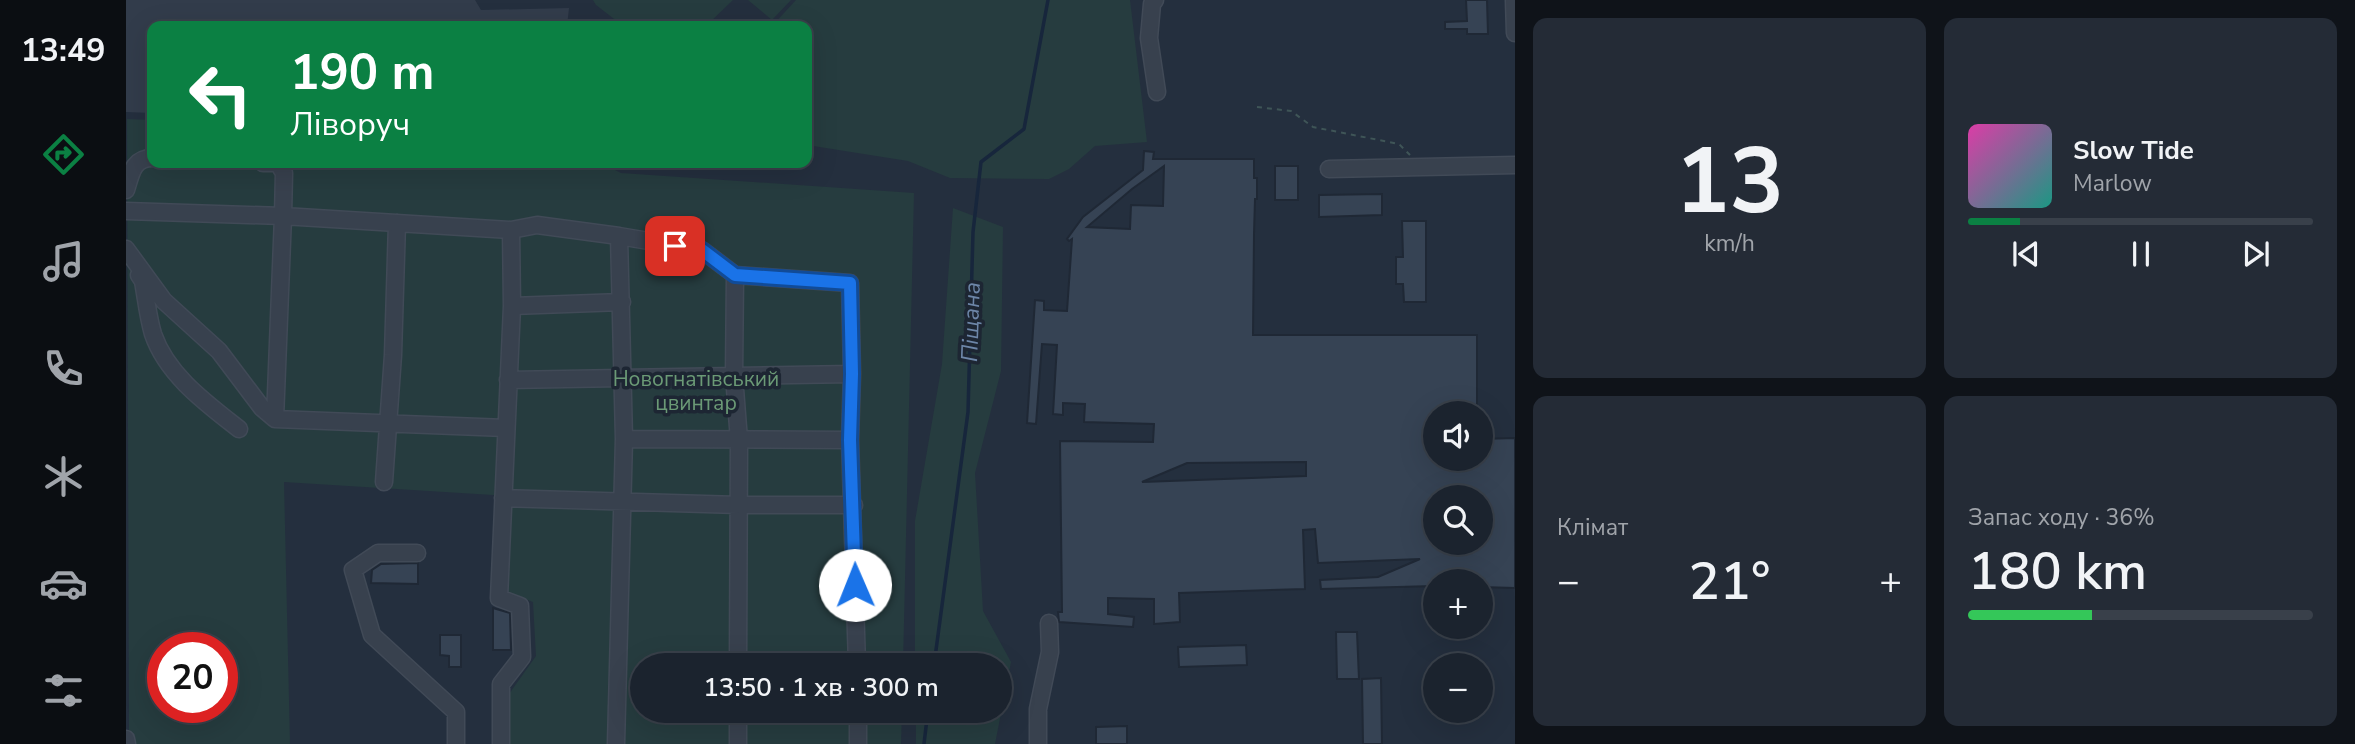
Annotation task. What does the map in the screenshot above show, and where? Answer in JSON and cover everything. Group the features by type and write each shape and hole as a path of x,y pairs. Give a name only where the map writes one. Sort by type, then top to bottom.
{"street":[{"path":"1155,0 1152,4 1149,38 1157,92"},
{"path":"1514,0 1515,33"},
{"path":"126,190 134,165 147,158"},
{"path":"1329,169 1515,165"},
{"path":"275,419 283,216 284,173 281,168"},
{"path":"126,211 283,216 511,230 537,225 702,250 735,275 850,283 850,440 857,653"},
{"path":"384,482 397,223"},
{"path":"501,744 501,684 522,657 520,606 499,598 512,306 511,230"},
{"path":"616,744 624,439 620,236"},
{"path":"126,250 164,301 219,351 262,408 275,419 506,428"},
{"path":"126,250 143,281 153,333 162,352 192,391 239,429"},
{"path":"735,275 734,376 739,440 738,653"},
{"path":"512,306 622,302"},
{"path":"508,380 852,374"},
{"path":"624,439 850,440"},
{"path":"503,498 622,503 853,505"},
{"path":"417,552 378,553 353,570 372,635 456,712 456,744"},
{"path":"1038,744 1038,709 1050,652 1049,623"},
{"path":"738,723 738,744"},
{"path":"858,723 859,744"}],"path":[{"path":"1257,107 1291,111 1313,127 1399,144 1424,167"}],"shaded area":[{"path":"126,0 475,0 481,10 569,8 568,21 147,21 147,113 126,112"}],"green space":[{"path":"593,0 733,0 711,21 617,21"},
{"path":"748,0 791,0 772,20"},
{"path":"796,0 1130,0 1147,142 1095,146 1069,169 1049,179 950,178 908,161 812,146 812,21 777,21"},
{"name":"Новогнатівський цвинтар","path":"127,119 147,120 147,168 611,168 621,173 914,193 903,653 630,653 630,723 902,723 901,744 509,744 509,694 536,656 533,602 505,591 509,496 284,482 290,744 131,744"},
{"path":"953,208 1003,227 1001,371 975,473 983,611 1006,653 915,653 915,521 942,364"},
{"path":"916,723 999,723 995,744 916,744"}],"building":[{"path":"1466,0 1487,0 1488,34 1467,34 1467,29 1445,29 1445,22 1467,21"},
{"path":"1144,151 1154,152 1153,159 1254,159 1257,199 1253,335 1477,335 1477,401 1423,401 1423,471 1493,471 1493,439 1515,438 1515,588 1493,587 1493,569 1423,569 1423,586 1321,589 1320,580 1378,577 1420,559 1318,563 1315,529 1303,530 1305,589 1179,593 1180,622 1154,624 1154,599 1108,598 1108,614 1134,617 1133,627 1059,622 1058,612 1062,612 1060,441 1153,442 1154,424 1084,422 1085,404 1063,403 1063,415 1053,414 1057,345 1042,344 1036,424 1027,423 1035,300 1044,301 1044,310 1067,311 1072,239 1067,239 1083,217 1143,170","holes":["1164,166 1163,206 1131,205 1130,229 1087,227","1306,462 1306,476 1142,482 1187,463"]},
{"path":"1275,166 1298,166 1298,200 1275,200"},
{"path":"1382,194 1382,215 1319,217 1319,195"},
{"path":"1402,221 1426,221 1426,302 1404,302 1403,284 1396,284 1396,257 1403,257"},
{"path":"418,563 418,584 371,583 372,570 381,564"},
{"path":"493,608 510,613 511,650 493,650"},
{"path":"1336,632 1357,632 1359,679 1337,679"},
{"path":"440,635 461,635 461,667 449,667 449,656 440,655"},
{"path":"1246,645 1247,665 1179,667 1178,647"},
{"path":"1381,678 1382,744 1363,744 1362,679"},
{"path":"1127,726 1127,744 1096,744 1096,727"}],"waterway":[{"name":"Піщана","path":"936,653 968,412 973,232 981,162 1024,129 1048,0"},
{"name":"Піщана","path":"924,744 926,723"}],"route":[{"path":"675,246 702,250 735,275 850,283 850,440 855,585"}]}
